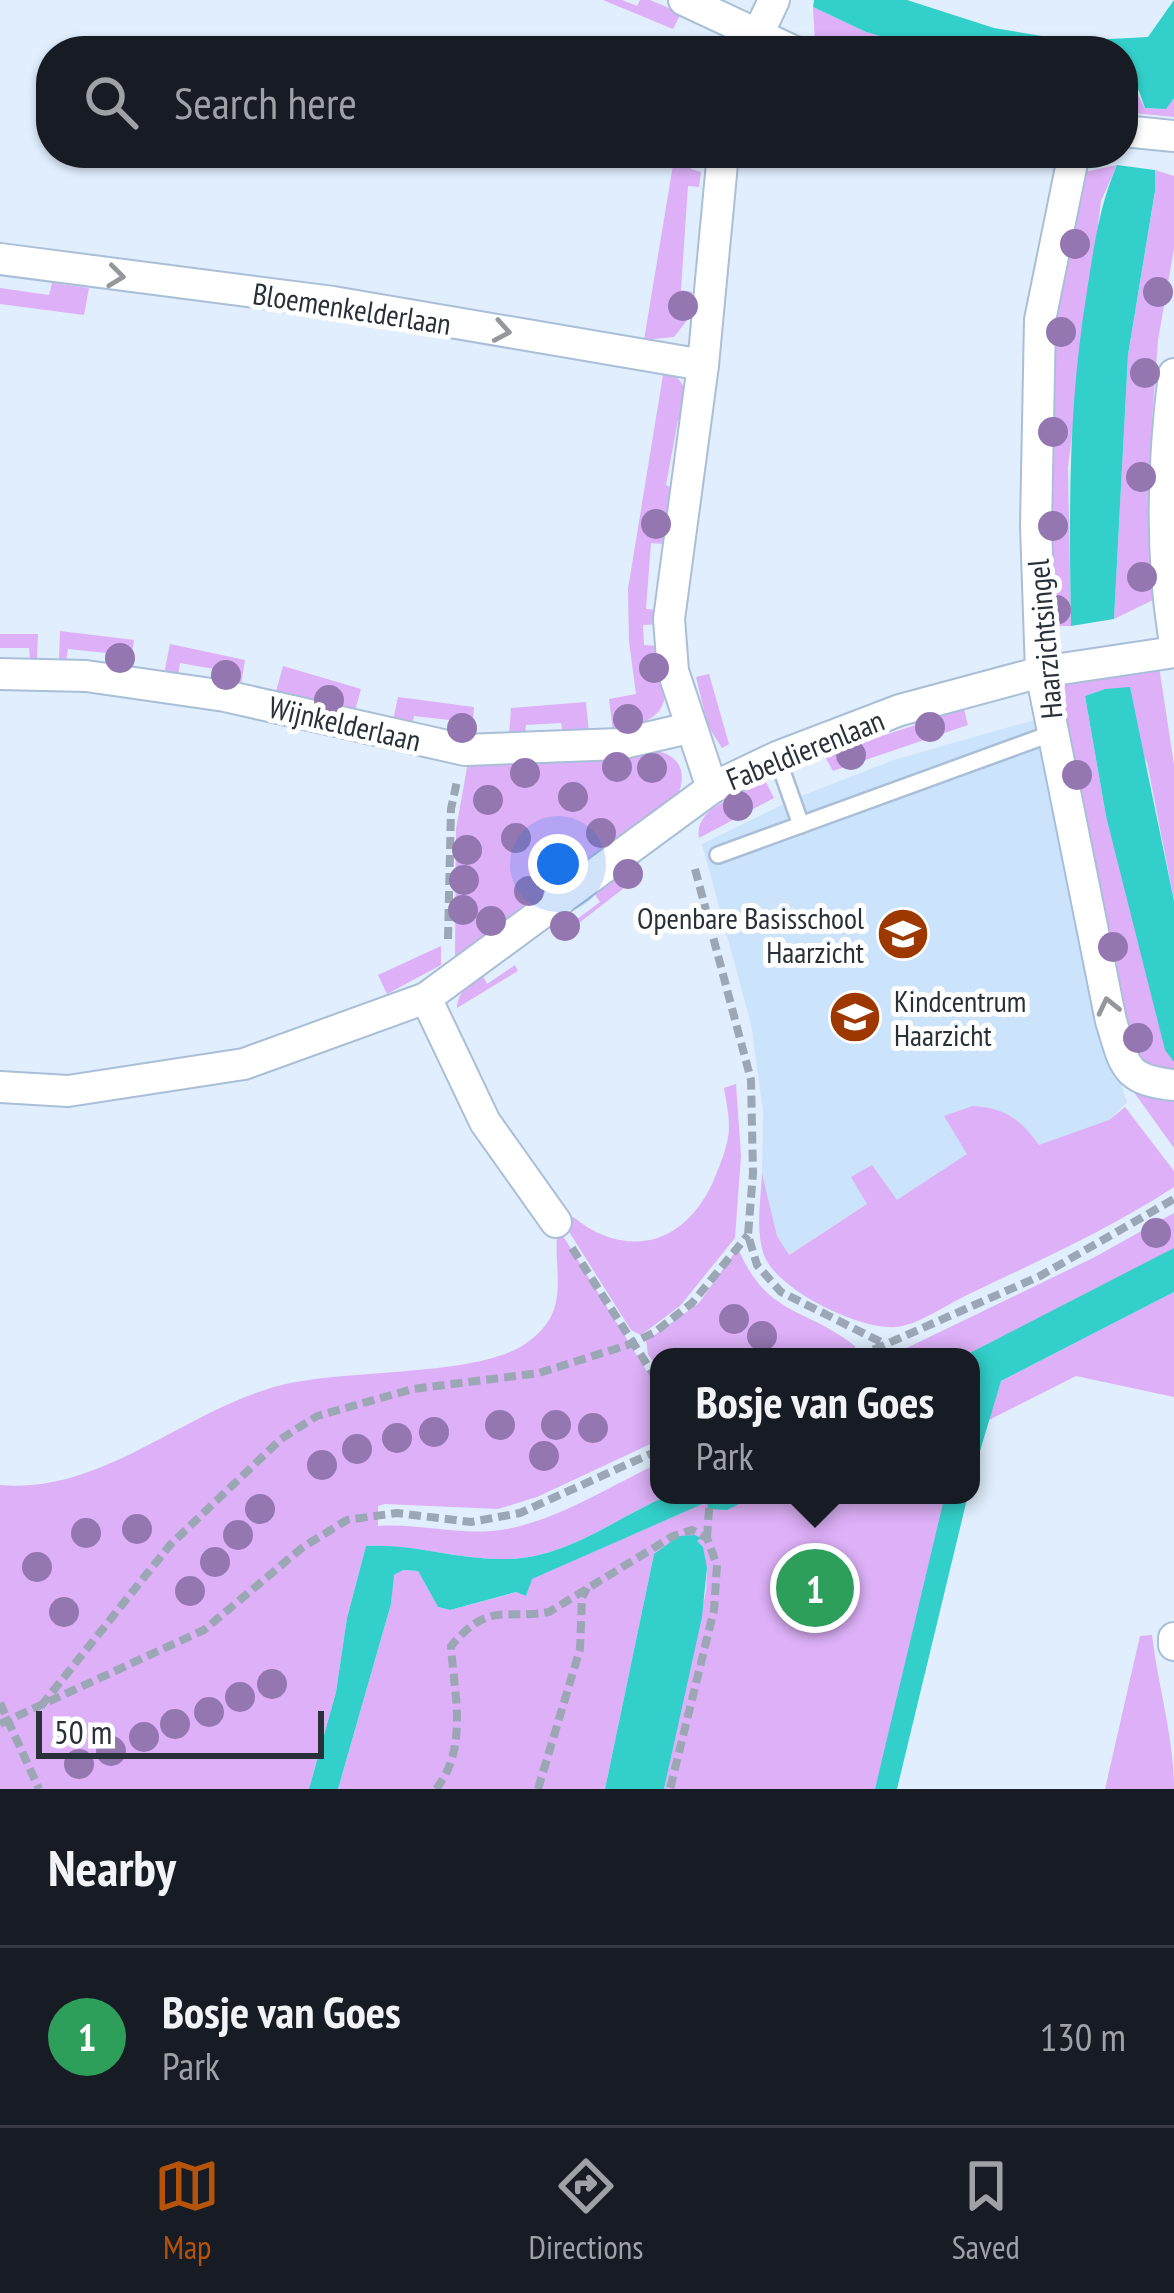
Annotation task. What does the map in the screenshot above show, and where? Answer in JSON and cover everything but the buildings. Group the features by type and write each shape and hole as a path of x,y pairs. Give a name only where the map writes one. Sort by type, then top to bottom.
{"street":[{"path":"684,0 763,23"},
{"path":"1138,132 1174,136"},
{"path":"712,788 673,671 669,619 703,365 722,168"},
{"name":"Haarzichtsingel","path":"1071,168 1040,320 1036,526 1041,672 1111,1021 1127,1070 1146,1082 1174,1085"},
{"name":"Bloemenkelderlaan","path":"0,260 333,302 703,365"},
{"path":"1174,374 1166,435 1165,535 1174,637"},
{"name":"Fabeldierenlaan","path":"0,1087 68,1091 244,1064 426,998 712,788 776,757 900,710 1041,672 1174,652"},
{"name":"Wijnkelderlaan","path":"0,674 86,676 224,696 465,750 620,744 689,728"},
{"path":"426,998 485,1122 556,1222"}],"lane":[{"path":"718,855 1053,733"},
{"path":"776,757 802,825"}],"path":[{"path":"459,976 449,958 448,859 451,809 465,750"},
{"path":"681,814 751,1080 753,1173 748,1234 757,1265 781,1292 885,1344"},
{"path":"876,1348 1040,1276 1174,1199"},
{"path":"556,1222 650,1370"},
{"path":"41,1706 170,1545 281,1439 316,1416 413,1389 539,1373 632,1344 692,1303 748,1234"},
{"path":"4,1723 204,1630 303,1547 347,1520 397,1513 471,1522 520,1513 650,1454"},
{"path":"670,1789 714,1610 717,1565 707,1538 709,1504"},
{"path":"436,1789 450,1772 458,1685 451,1646 463,1632 502,1611 549,1612 682,1532 692,1530 707,1538"},
{"path":"538,1789 580,1649 582,1598 587,1588"},
{"path":"0,1703 4,1723 39,1789"}],"shaded area":[{"path":"603,0 637,6 640,0 650,0 681,13 673,29"},
{"path":"814,0 907,0 994,28 1042,36 880,36 813,7"},
{"path":"1174,0 1174,98 1166,109 1145,108 1139,91 1138,38 1148,37"},
{"path":"813,7 880,36 815,36"},
{"path":"1138,95 1145,108 1165,109 1174,98 1174,117 1138,113"},
{"path":"673,168 691,168 701,172 699,187 688,186 681,290 692,292 691,315 674,337 644,340"},
{"path":"1116,168 1101,201 1068,467 1071,626 1055,626 1048,609 1051,332 1085,172"},
{"path":"1116,168 1155,170 1128,355 1114,619 1071,626 1076,376 1106,196"},
{"path":"1155,170 1174,176 1174,249 1158,340 1152,420 1155,599 1114,619 1128,355"},
{"path":"52,283 89,288 84,315 0,304 0,288 49,295"},
{"path":"664,369 682,384 688,405 687,422 678,420 666,485 676,489 663,544 651,543 646,609 657,610 658,624 643,625 644,645 658,646 665,694 663,704 648,720 613,731 609,699 636,694 628,589"},
{"path":"60,631 134,640 130,666 107,665 107,653 68,649 66,661 59,660"},
{"path":"0,634 38,634 37,659 30,660 29,648 0,648"},
{"path":"170,644 245,660 241,685 213,682 214,669 180,663 178,676 164,674"},
{"path":"283,666 361,689 354,714 275,695"},
{"path":"1159,666 1174,765 1174,900 1147,762 1105,689 1085,696 1106,816 1174,1062 1174,1077 1146,1071 1129,1041 1055,685"},
{"path":"709,674 729,744 722,748 708,726 696,677"},
{"path":"1130,687 1174,901 1174,1062 1165,1050 1106,816 1085,696"},
{"path":"398,697 474,707 472,735 449,733 450,720 414,716 411,728 392,725"},
{"path":"586,702 589,733 563,734 561,723 526,725 525,736 509,737 511,708"},
{"path":"964,709 968,725 833,771 824,755"},
{"name":"Openbare Basisschool Haarzicht","path":"1034,720 1100,1024 1127,1102 1109,1120 896,1201 867,1204 788,1255 777,1236 762,1173 763,1111 751,1024 702,844 796,798 894,760"},
{"path":"649,750 677,762 682,775 679,792 455,957 456,829 468,762 595,761"},
{"path":"766,782 774,798 699,838 699,827 711,810"},
{"path":"633,863 642,874 561,937 552,926 567,914 573,922 600,902 594,893"},
{"path":"441,946 441,965 387,994 378,975"},
{"path":"515,965 518,971 457,1008 462,993 473,982 483,976 487,984"},
{"path":"736,1084 741,1156 735,1238 680,1306 641,1335 631,1330 563,1222 573,1217 594,1231 634,1242 671,1232 687,1220 721,1162 729,1126 724,1088"},
{"path":"1128,1084 1174,1096 1174,1148"},
{"path":"973,1106 1012,1117 1039,1145 1109,1120 1125,1107 1174,1171 1174,1187 1097,1232 904,1326 880,1326 841,1315 802,1294 772,1268 760,1235 762,1173 777,1236 789,1255 867,1204 851,1177 872,1165 897,1200 967,1154 944,1116"},
{"path":"1174,1213 1174,1248 980,1348 907,1348 1093,1258"},
{"path":"558,1228 650,1376 650,1444 537,1497 498,1509 378,1506 378,1526 470,1531 521,1526 650,1467 651,1504 570,1545 528,1557 487,1559 366,1546 347,1618 336,1692 309,1789 0,1789 0,1485 74,1477 212,1412 282,1385 443,1367 503,1355 525,1344 550,1318 558,1289"},
{"path":"738,1248 749,1271 775,1300 856,1347 650,1348 650,1357 646,1341 699,1303"},
{"path":"1174,1248 1174,1292 1001,1381 980,1451 980,1348"},
{"path":"1174,1292 1174,1397 1076,1376 987,1421 1001,1381"},
{"path":"651,1504 702,1504 532,1579 526,1596 516,1592 450,1610 438,1607 418,1571 394,1575 391,1604 338,1789 309,1789 336,1692 347,1618 366,1546 505,1559 570,1545"},
{"path":"702,1504 949,1504 875,1789 664,1789 706,1591 707,1568 687,1535 654,1554 605,1789 338,1789 391,1604 393,1575 418,1571 438,1607 450,1610 517,1592 526,1596 531,1579"},
{"path":"707,1504 739,1504 727,1510 708,1509"},
{"path":"943,1504 966,1504 897,1789 875,1789"},
{"path":"679,1536 701,1538 697,1541 707,1568 702,1617 664,1789 605,1789 654,1554"},
{"path":"1152,1635 1174,1789 1105,1789 1140,1636"}],"place":[{"name":"Openbare Basisschool Haarzicht","path":"903,934"},
{"name":"Kindcentrum Haarzicht","path":"855,1017"},
{"name":"Bosje van Goes","path":"815,1588"}]}
